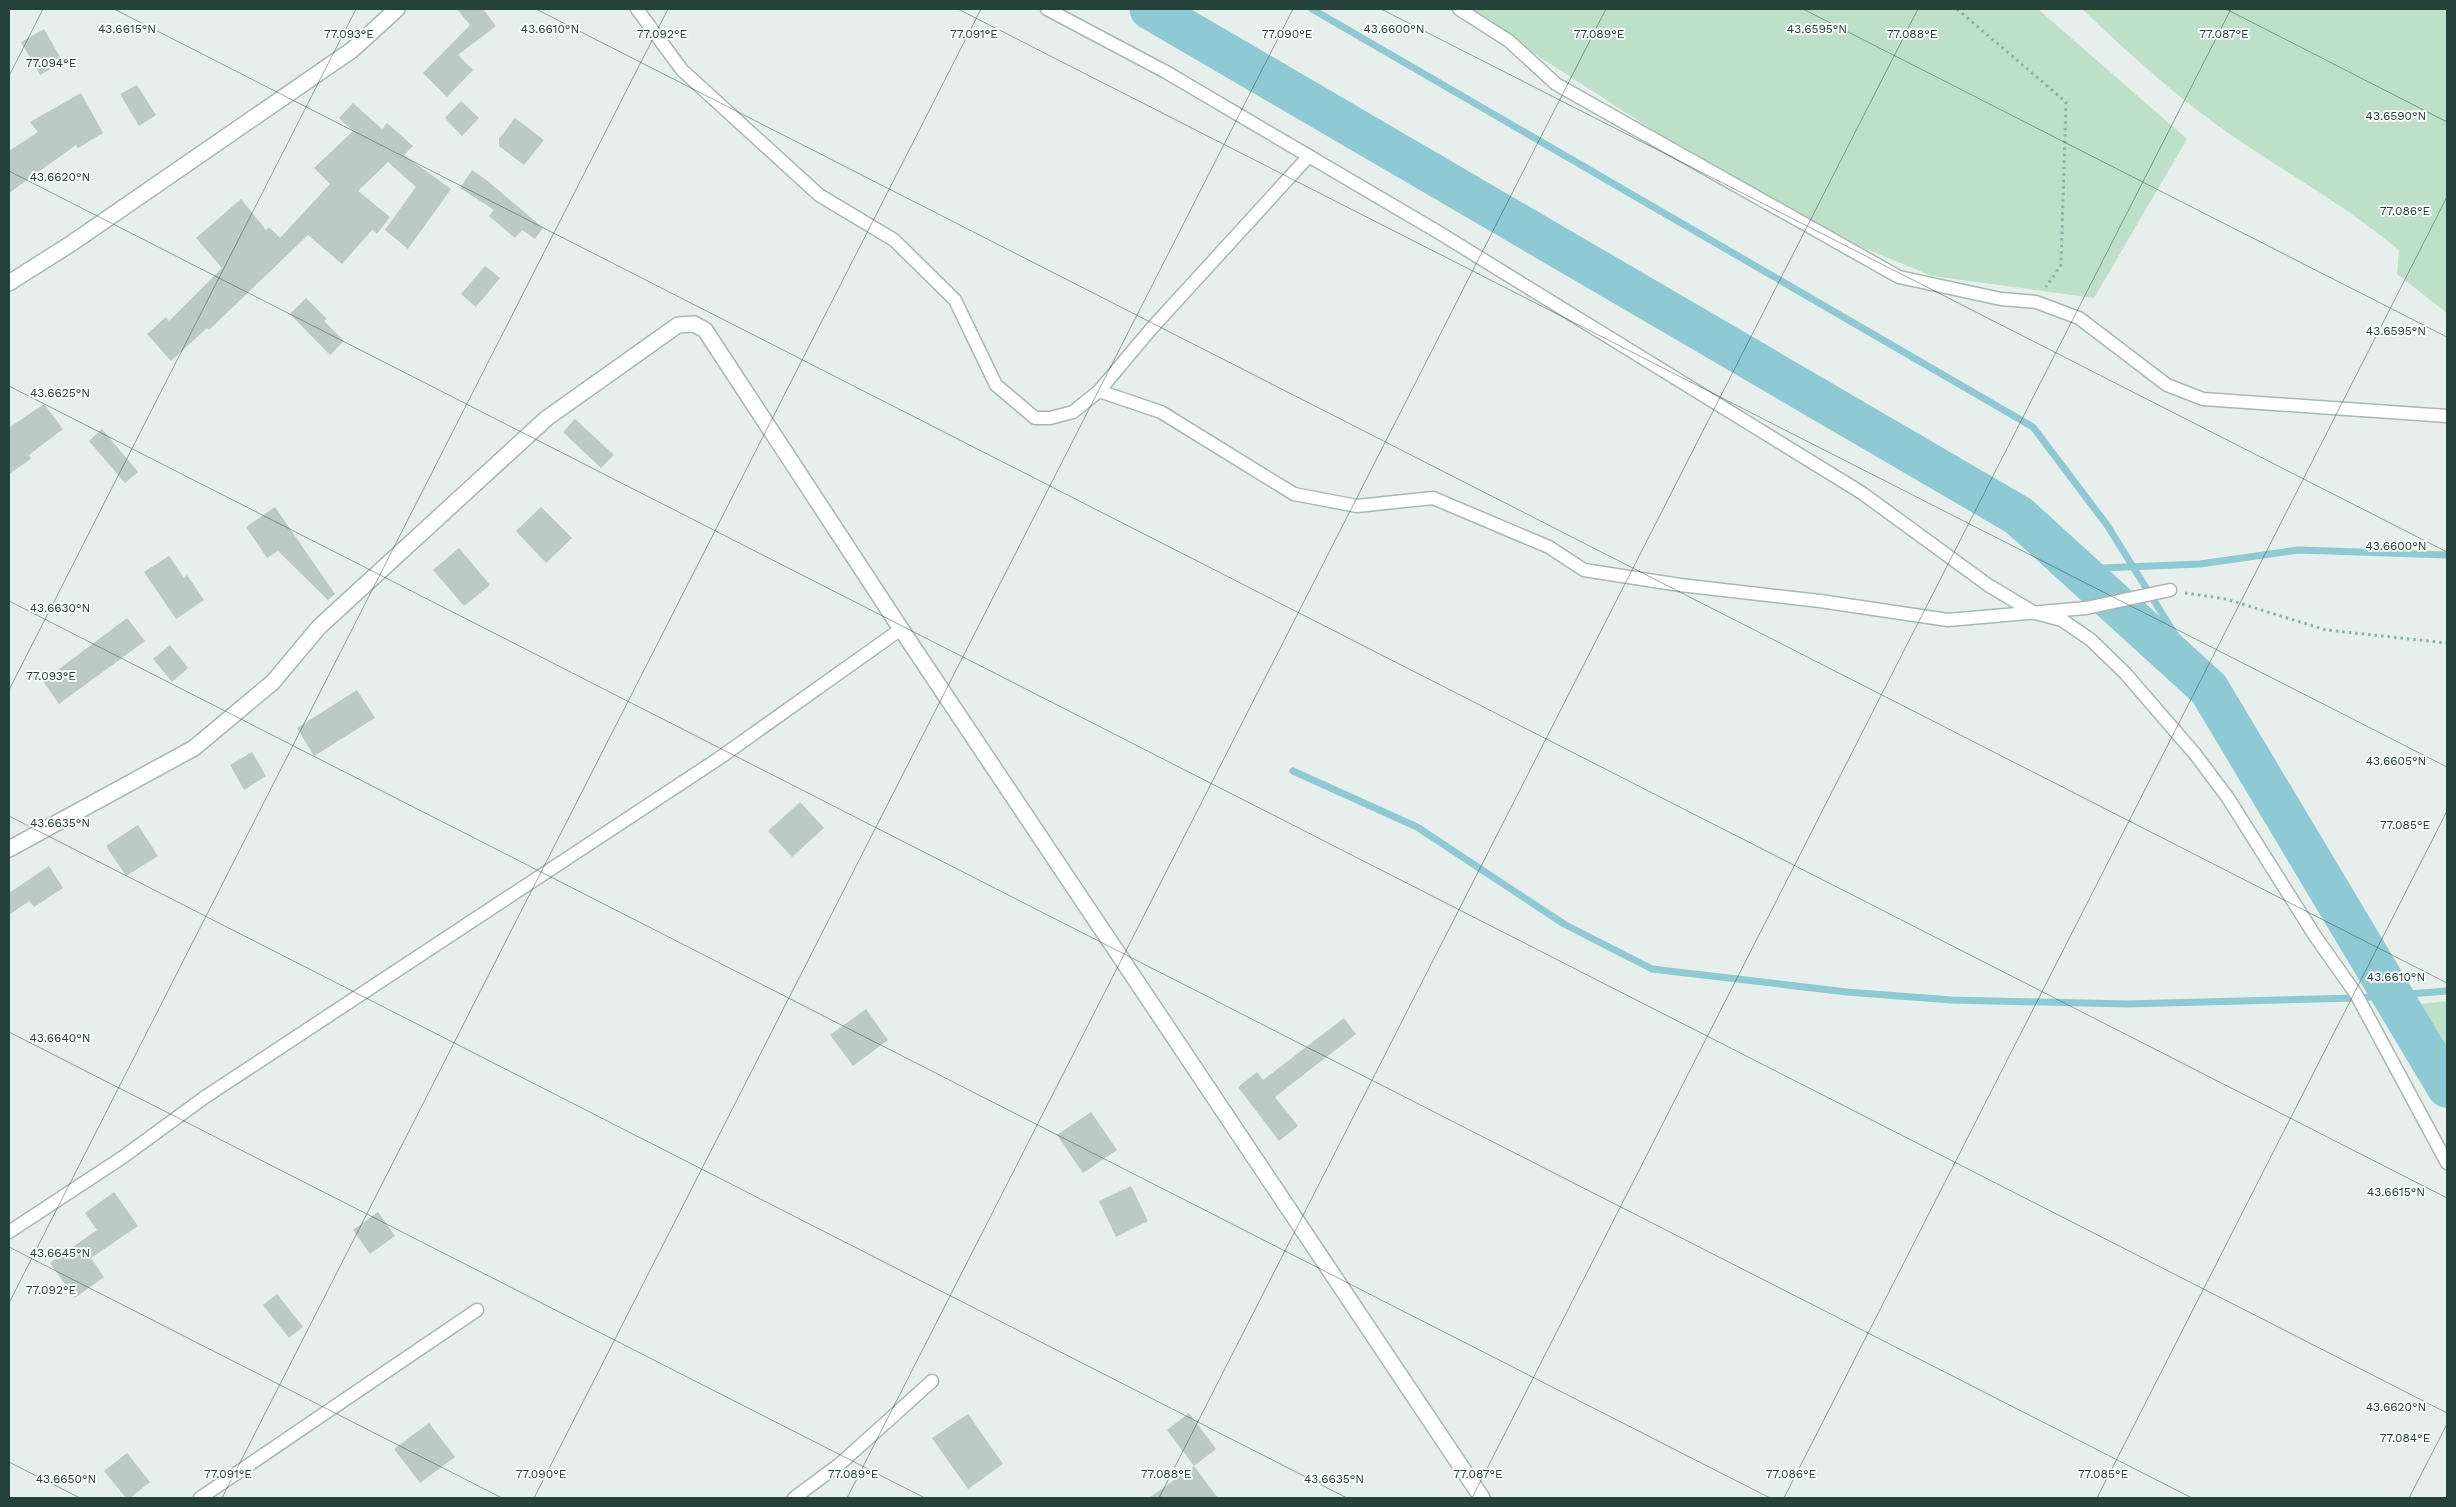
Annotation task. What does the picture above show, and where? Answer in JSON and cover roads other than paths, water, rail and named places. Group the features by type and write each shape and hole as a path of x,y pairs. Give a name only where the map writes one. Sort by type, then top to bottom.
{"street":[{"path":"9,283 72,244 352,50 397,9"},
{"path":"9,849 194,748 273,682 319,627 547,418 678,325 694,324 705,330 901,629 1482,1498"}],"lane":[{"path":"637,9 682,70 819,195 894,240 955,300 996,384 1035,418 1050,418 1073,412 1099,391 1150,329 1309,156"},
{"path":"1047,9 1166,72 1446,237 1862,493 1988,585 2035,613 2062,620 2091,640 2125,673 2200,761 2228,798 2315,936 2356,994 2447,1163"},
{"path":"1459,9 1509,41 1556,84 1899,277 2001,299 2036,302 2079,318 2167,385 2203,399 2447,416"},
{"path":"1099,391 1161,412 1294,494 1357,506 1433,498 1549,547 1584,570 1680,585 1820,601 1948,620 2086,608 2170,590"},
{"path":"9,1232 123,1157 205,1097 718,759 901,629"},
{"path":"200,1498 477,1310"},
{"path":"794,1498 841,1463 932,1381"}],"waterway":[{"path":"1150,9 2019,516 2209,689 2447,1087"},
{"path":"1312,9 2033,427 2107,525 2209,689"},
{"path":"2078,569 2200,564 2298,550 2447,555"},
{"path":"1293,771 1417,827 1564,924 1652,969 1847,992 1951,1000 2127,1004 2358,998 2447,991"}]}
